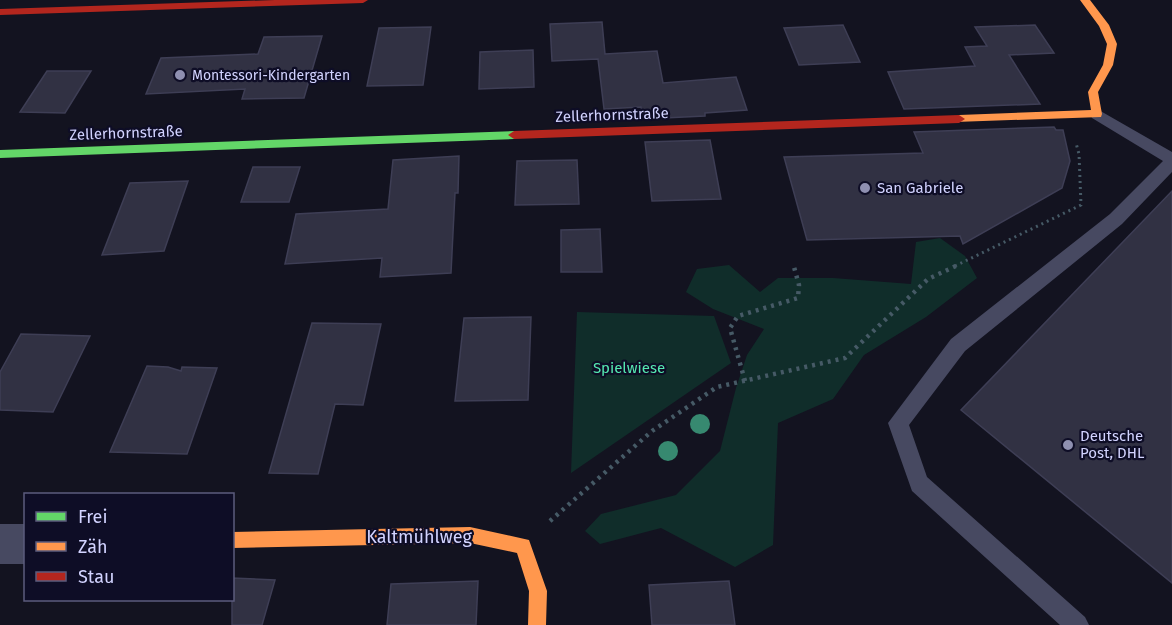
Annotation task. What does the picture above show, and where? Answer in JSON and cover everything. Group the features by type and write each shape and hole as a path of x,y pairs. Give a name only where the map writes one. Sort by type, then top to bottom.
{"street":[{"path":"0,12 363,0"},
{"path":"1085,0 1107,28 1114,48 1107,70 1093,92 1097,114"},
{"name":"Zellerhornstraße","path":"0,154 1097,114"},
{"name":"Kaltmühlweg","path":"234,540 470,535 523,546"},
{"path":"0,544 24,544"},
{"path":"523,546 538,591 537,625"}],"lane":[{"path":"1077,625 919,483 898,423 958,345 1116,219 1172,161 1097,114"}],"path":[{"path":"523,546 652,431 717,387 845,358 928,279 1080,205 1079,154 1068,114"},
{"path":"745,381 730,328 738,316 798,298 799,285 794,267"}],"green space":[{"path":"940,238 965,256 977,278 926,317 864,355 833,399 778,423 773,545 735,567 661,528 600,544 585,531 601,514 676,495 720,451 747,355 764,329 713,309 686,292 697,269 729,265 760,292 778,278 833,278 911,284 916,242"},
{"name":"Spielwiese","path":"577,312 714,316 731,363 571,473"}],"building":[{"path":"602,22 605,54 657,51 663,83 736,77 747,110 705,113 705,116 643,119 641,107 604,109 598,59 552,61 550,24"},
{"path":"843,25 860,62 799,65 784,28"},
{"path":"1035,25 1054,53 1009,55 1040,104 904,109 888,72 975,66 965,47 987,46 975,27"},
{"path":"431,27 423,85 367,86 379,28"},
{"path":"322,36 304,98 242,99 245,89 146,94 161,58 258,54 264,37"},
{"path":"533,50 534,87 479,89 480,52"},
{"path":"47,71 91,71 65,113 20,112"},
{"path":"1054,127 1056,130 1063,130 1070,161 1062,188 963,244 960,236 807,240 784,157 923,153 914,132"},
{"path":"710,140 721,199 652,201 645,142"},
{"path":"459,156 451,273 380,277 382,258 285,264 296,214 388,209 393,160"},
{"path":"577,160 579,204 515,205 517,161"},
{"path":"253,167 300,167 289,202 241,202"},
{"path":"188,181 164,251 102,255 130,183"},
{"path":"1172,191 1172,583 961,410"},
{"path":"600,229 602,272 561,272 561,230"},
{"path":"531,317 528,400 455,401 464,318"},
{"path":"312,323 381,324 363,405 335,404 318,474 269,473"},
{"path":"21,334 90,336 53,412 0,410 0,372"},
{"path":"147,366 168,367 181,371 182,367 217,368 187,454 110,452"},
{"path":"234,578 275,580 262,625 232,625"},
{"path":"478,581 476,625 387,625 391,584"},
{"path":"729,581 735,625 652,625 649,585"}],"traffic: fast":[{"path":"0,154 514,135"}],"traffic: slow":[{"path":"959,119 1097,114 1093,92 1108,65 1112,44 1104,25 1085,0"},
{"path":"234,540 470,535 523,546 538,591 537,625"}],"traffic: jam":[{"path":"0,12 363,0"},
{"path":"514,135 959,119"}],"place":[{"name":"Montessori-Kindergarten","path":"180,75"},
{"name":"San Gabriele","path":"865,188"},
{"name":"Deutsche Post, DHL","path":"1068,445"}]}
